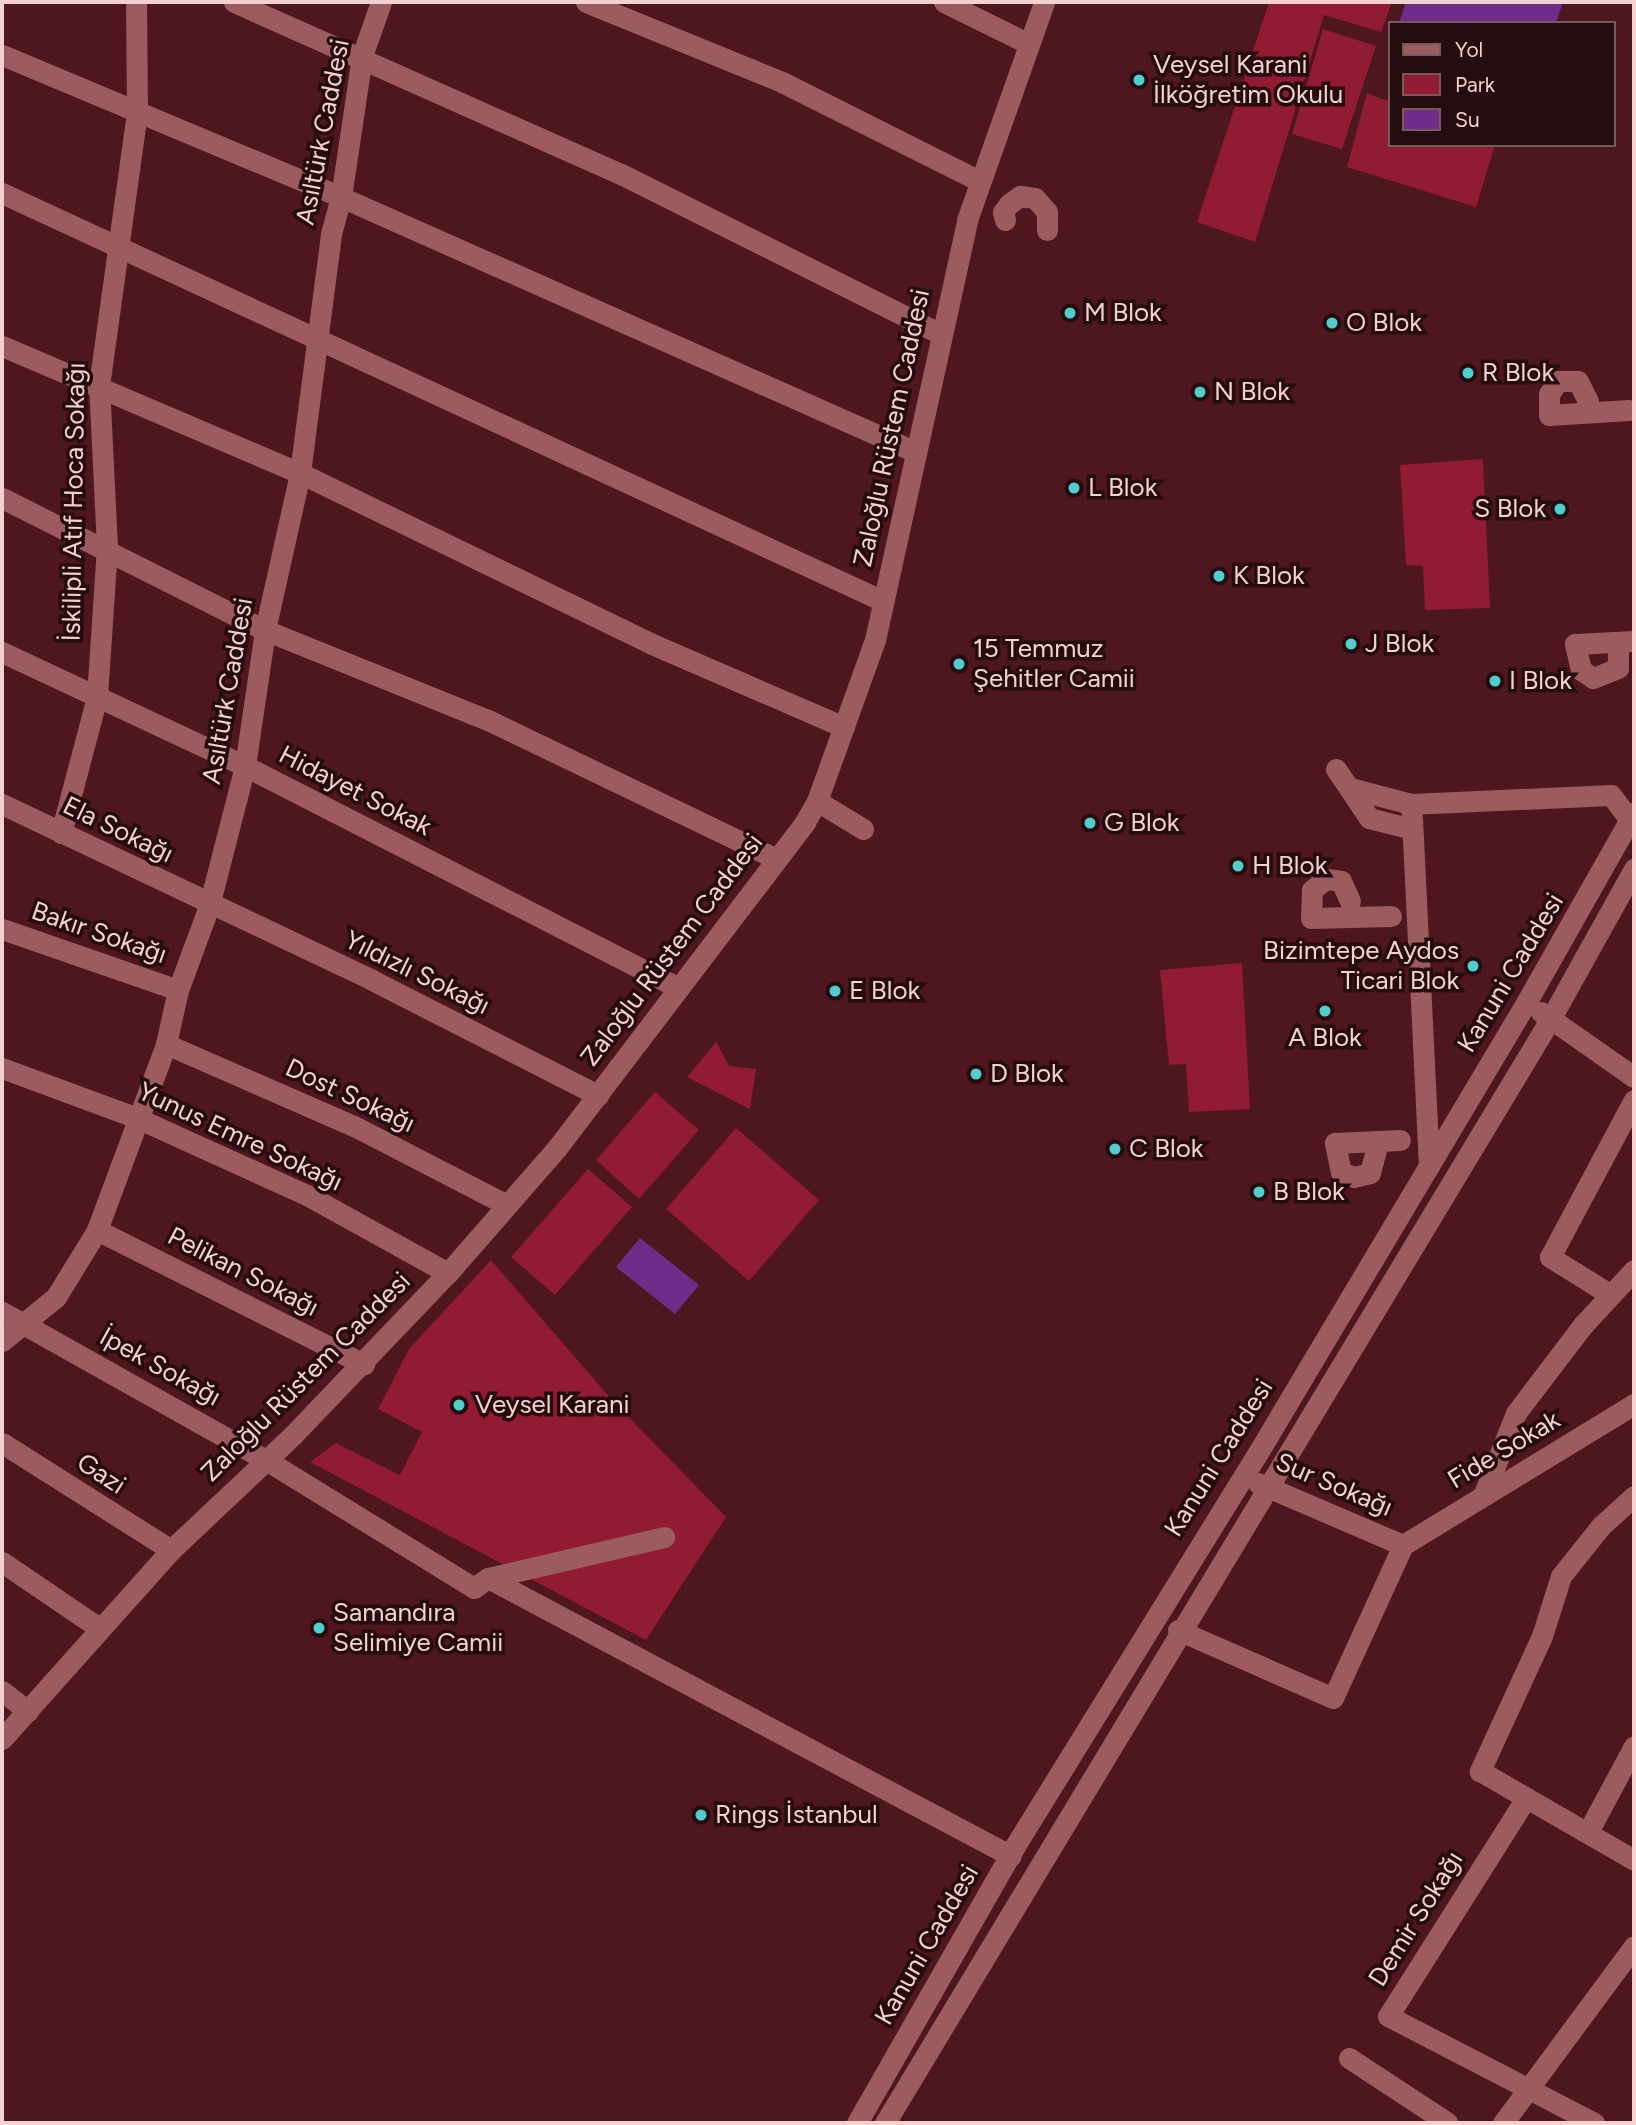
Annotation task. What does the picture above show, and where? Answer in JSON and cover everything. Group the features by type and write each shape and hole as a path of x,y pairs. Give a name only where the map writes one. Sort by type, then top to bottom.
{"street":[{"name":"İskilipli Atıf Hoca Sokağı","path":"61,833 97,696 107,547 99,386 121,247 136,113 136,2"},
{"path":"234,2 362,56 621,174 939,333"},
{"name":"Asıltürk Caddesi","path":"2,1341 56,1297 97,1230 166,1044 178,990 209,906 245,766 265,630 300,473 331,234 341,197 362,56 381,2"},
{"path":"586,2 782,82 978,180"},
{"path":"944,2 1027,43"},
{"name":"Zaloğlu Rüstem Caddesi","path":"2,1740 171,1550 364,1364 448,1273 598,1095 817,801 844,727 883,601 939,333 978,180 1044,2"},
{"path":"2,55 341,197 916,452"},
{"path":"2,193 883,601"},
{"path":"1005,220 1003,212 1009,204 1020,197 1035,198 1047,212 1047,230"},
{"path":"2,346 300,473 652,644 844,727"},
{"path":"1588,401 1578,381 1559,381 1549,394 1549,415 1629,410"},
{"path":"2,498 107,547 265,630 488,720 775,858"},
{"name":"Hidayet Sokak","path":"2,652 245,766 679,988"},
{"path":"1336,769 1345,796 1369,818 1412,829"},
{"path":"1345,796 1411,804 1611,795 1633,820"},
{"path":"817,801 863,829"},
{"name":"Ela Sokağı","path":"2,804 209,906"},
{"path":"1411,804 1429,1166"},
{"name":"Kanuni Caddesi","path":"857,2123 1011,1856 1174,1582 1243,1475 1633,820"},
{"name":"Kanuni Caddesi","path":"884,2123 1042,1868 1178,1630 1268,1488 1550,1018 1634,869"},
{"path":"1350,901 1341,881 1326,879 1312,890 1311,918 1391,916"},
{"name":"Yıldızlı Sokağı","path":"209,906 372,980 598,1095"},
{"name":"Bakır Sokağı","path":"2,929 178,990"},
{"path":"1526,1003 1634,1077"},
{"name":"Dost Sokağı","path":"166,1044 354,1126 507,1205"},
{"name":"Yunus Emre Sokağı","path":"2,1068 137,1118 307,1195 448,1273"},
{"path":"1611,1295 1550,1257 1634,1100"},
{"path":"1376,1150 1370,1173 1354,1177 1341,1172 1335,1143 1400,1140"},
{"name":"Pelikan Sokağı","path":"97,1230 364,1364"},
{"path":"1483,1496 1516,1413 1634,1270"},
{"name":"İpek Sokağı","path":"2,1312 267,1460 474,1588 488,1578"},
{"name":"Fide Sokak","path":"1403,1545 1634,1404"},
{"name":"Gazi","path":"2,1443 171,1550"},
{"name":"Sur Sokağı","path":"1243,1475 1403,1545"},
{"path":"1634,1496 1601,1526 1561,1576 1542,1636 1480,1771 1589,1830 1634,1860"},
{"path":"488,1578 664,1537"},
{"path":"1178,1630 1333,1698 1403,1545"},
{"path":"2,1562 99,1628"},
{"path":"488,1578 1011,1856"},
{"path":"2,1691 28,1712"},
{"path":"1589,1830 1634,1746"},
{"name":"Demir Sokağı","path":"1526,1798 1388,2016 1594,2123"},
{"path":"1503,2123 1634,1946"},
{"path":"1349,2058 1448,2123"}],"green space":[{"path":"1269,2 1392,2 1381,32 1324,15 1255,242 1197,222"},
{"path":"1323,29 1376,46 1342,149 1292,134"},
{"path":"1367,93 1387,101 1388,98 1388,147 1494,147 1476,207 1347,167"},
{"path":"1483,459 1490,608 1425,610 1423,566 1406,565 1400,465"},
{"path":"1242,963 1250,1109 1189,1112 1186,1064 1169,1065 1160,970"},
{"path":"716,1042 729,1066 756,1069 750,1109 687,1077"},
{"path":"655,1092 699,1130 639,1199 596,1160"},
{"path":"736,1128 819,1200 749,1281 666,1209"},
{"path":"588,1169 632,1207 555,1295 511,1257"},
{"path":"491,1260 612,1400 726,1517 646,1640 310,1462 336,1443 400,1475 422,1432 378,1409 409,1349"}],"water":[{"path":"1406,2 1563,2 1557,21 1400,21"},
{"path":"640,1238 699,1285 675,1314 616,1267"}],"place":[{"name":"Veysel Karani İlköğretim Okulu","path":"1139,80"},
{"name":"M Blok","path":"1070,313"},
{"name":"O Blok","path":"1332,323"},
{"name":"R Blok","path":"1468,373"},
{"name":"N Blok","path":"1200,392"},
{"name":"L Blok","path":"1074,488"},
{"name":"S Blok","path":"1560,509"},
{"name":"K Blok","path":"1219,576"},
{"name":"J Blok","path":"1351,644"},
{"name":"15 Temmuz Şehitler Camii","path":"959,664"},
{"name":"I Blok","path":"1495,681"},
{"name":"G Blok","path":"1090,823"},
{"name":"H Blok","path":"1238,866"},
{"name":"Bizimtepe Aydos Ticari Blok","path":"1473,966"},
{"name":"E Blok","path":"835,991"},
{"name":"A Blok","path":"1325,1011"},
{"name":"D Blok","path":"976,1074"},
{"name":"C Blok","path":"1115,1149"},
{"name":"B Blok","path":"1259,1192"},
{"name":"Veysel Karani","path":"459,1405"},
{"name":"Samandıra Selimiye Camii","path":"319,1628"},
{"name":"Rings İstanbul","path":"701,1815"}]}
